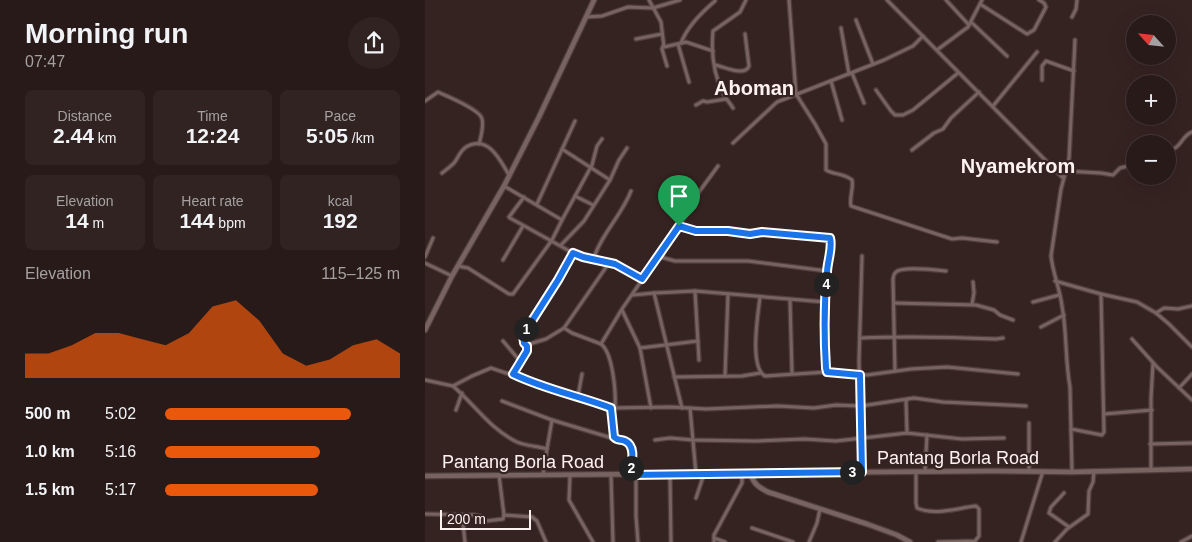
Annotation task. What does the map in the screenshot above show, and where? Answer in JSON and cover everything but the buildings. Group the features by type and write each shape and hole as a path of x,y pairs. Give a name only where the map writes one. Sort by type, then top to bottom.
{"street":[{"path":"425,330 452,276 504,186 594,0"},
{"path":"649,0 661,22 662,49 667,66"},
{"path":"586,17 602,16 628,7 653,8 659,4 671,4 680,0"},
{"path":"733,108 721,89 715,66 712,40 714,30 739,12 746,0"},
{"path":"789,0 796,94 825,144 826,170 831,173 843,174 852,180 851,206 953,239 962,238 997,242"},
{"path":"887,0 1063,178"},
{"path":"946,0 1007,56"},
{"path":"937,50 951,41 970,24 981,2 1027,34 1034,30 1045,11 1046,5 1039,0"},
{"path":"1072,17 1076,9 1077,0"},
{"path":"689,82 679,43 700,15 715,1"},
{"path":"856,20 873,64"},
{"path":"841,28 851,74 863,104"},
{"path":"636,39 662,34"},
{"path":"715,66 745,72 748,69 745,34"},
{"path":"733,143 766,113 772,105 899,53 913,46 923,36"},
{"path":"1072,472 1070,387 1064,315 1051,256 1063,178 1069,159 1071,88 1074,71 1075,40"},
{"path":"663,46 667,47 686,42 713,51"},
{"path":"993,106 1037,52"},
{"path":"1042,80 1042,66 1046,61 1074,71"},
{"path":"876,90 895,115 903,115 913,110 959,73"},
{"path":"831,81 842,120"},
{"path":"425,101 438,92 455,99 479,114 482,120 479,144"},
{"path":"912,150 943,129 951,118 979,92"},
{"path":"696,105 703,100 707,102 726,99"},
{"path":"537,204 575,121"},
{"path":"1176,148 1187,134 1192,132"},
{"path":"458,266 468,268 509,294 516,292 552,240 590,167 597,146 602,139"},
{"path":"442,173 453,164 467,147 479,144 491,148 497,153 509,175"},
{"path":"561,245 578,228 610,180 627,148"},
{"path":"562,149 610,180"},
{"path":"601,344 622,309 718,166"},
{"path":"1065,171 1101,172 1113,175 1120,168 1126,166"},
{"path":"504,186 562,220"},
{"path":"593,260 596,250 624,206 631,191"},
{"path":"575,196 593,205"},
{"path":"524,197 509,217 573,253 624,267 642,279"},
{"path":"503,260 523,226"},
{"path":"679,226 696,231 728,231 750,234 762,232 828,237 831,240 825,302 827,372"},
{"path":"425,257 433,238"},
{"path":"513,374 527,351 523,335 573,253"},
{"path":"657,256 675,261 748,261 827,271"},
{"path":"862,256 860,338 862,472"},
{"path":"425,263 452,276"},
{"path":"527,346 552,336 564,328 609,263"},
{"path":"895,371 894,276 899,270 946,271"},
{"path":"1055,281 1101,294 1132,300 1155,313 1172,326 1192,347"},
{"path":"972,304 973,282"},
{"path":"632,295 695,291 825,302"},
{"path":"695,291 699,360"},
{"path":"655,293 682,408"},
{"path":"725,376 728,294"},
{"path":"1033,302 1059,294"},
{"path":"1071,429 1102,435 1104,432 1101,294"},
{"path":"760,297 756,340 757,367 760,373 765,376 827,372 867,375 947,367 1018,374"},
{"path":"790,300 792,373"},
{"path":"894,304 972,304 994,310 999,316 1013,320"},
{"path":"1155,313 1164,308 1179,309 1192,306"},
{"path":"622,309 640,348 651,408"},
{"path":"1041,327 1064,315"},
{"path":"564,328 606,348 615,391 613,407 615,439"},
{"path":"860,338 894,336 1003,338"},
{"path":"1132,339 1153,363 1192,400"},
{"path":"503,341 520,361"},
{"path":"640,348 698,341"},
{"path":"1151,470 1153,363"},
{"path":"453,386 488,368 513,374 562,392 613,407 777,406 808,408 835,405 861,406 908,398 985,405 1025,406"},
{"path":"674,377 744,376 760,373"},
{"path":"578,396 582,374"},
{"path":"1179,388 1192,374"},
{"path":"425,380 453,386 462,393 495,429 517,442 547,449"},
{"path":"455,410 462,393"},
{"path":"907,433 906,401 908,398"},
{"path":"502,401 552,420 626,442 631,446 633,452 630,475"},
{"path":"690,408 696,474"},
{"path":"1104,414 1152,410"},
{"path":"543,475 552,420"},
{"path":"1029,423 1029,471"},
{"path":"655,440 670,438 768,441 861,439 907,433 962,439 1004,438"},
{"path":"925,472 927,435"},
{"path":"1150,444 1192,443"},
{"name":"Pantang Borla Road","path":"425,478 499,475 1072,472 1192,469"},
{"path":"1021,542 1043,471"},
{"path":"1055,542 1069,527 1089,514 1089,496 1094,471"},
{"path":"916,472 917,508 921,510 947,511 976,506 979,509 979,536 975,542 938,542"},
{"path":"696,498 704,474"},
{"path":"725,542 714,540 742,482 742,474"},
{"path":"751,474 754,482 761,489 887,531 909,542"},
{"path":"425,514 479,516 486,521 503,519 499,475"},
{"path":"611,475 613,542"},
{"path":"636,475 638,542"},
{"path":"670,475 671,542"},
{"path":"570,476 569,500 593,542"},
{"path":"1064,493 1051,507 1049,513 1069,527"},
{"path":"809,542 817,523 820,509"},
{"path":"463,515 465,542"},
{"path":"504,515 532,517 537,521 546,542"},
{"path":"752,528 793,542"},
{"path":"1181,542 1192,536"}],"district":[{"name":"Aboman","path":"754,88"},
{"name":"Nyamekrom","path":"1018,166"}],"route":[{"path":"679,226 696,231 728,231 750,234 762,232 830,238 831,245 825,302 826,368 827,372 860,375 862,472 630,475 633,452 631,446 626,442 617,440 614,437 611,408 522,379 513,374 527,351 527,346 522,339 523,335 573,253 624,267 642,279 679,226"}]}
